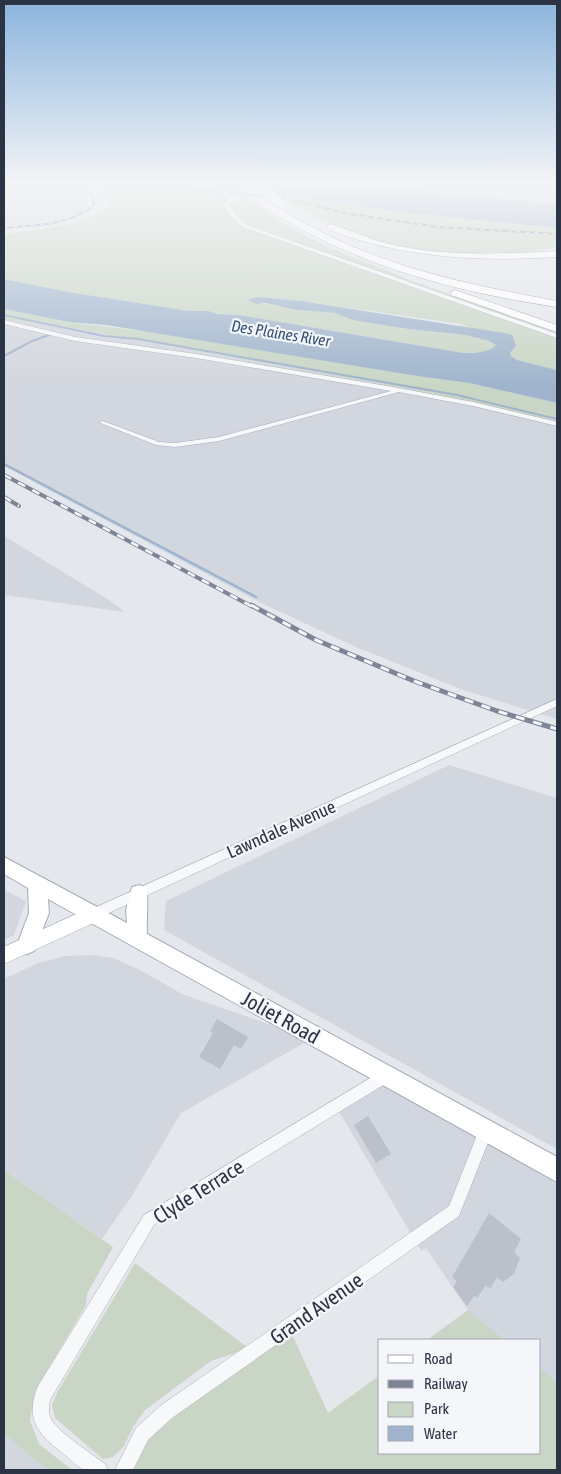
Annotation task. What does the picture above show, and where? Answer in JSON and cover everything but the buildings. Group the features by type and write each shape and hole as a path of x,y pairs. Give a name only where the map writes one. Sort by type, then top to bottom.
{"highway":[{"path":"342,250 433,285 557,329"},
{"path":"355,250 408,269 480,288 557,304"},
{"path":"377,250 400,259 463,276 557,296"},
{"path":"414,250 445,254 492,256 557,254"},
{"path":"492,256 553,250"},
{"path":"433,285 503,304 557,315"}],"main road":[{"name":"Joliet Road","path":"4,865 557,1170"},
{"path":"27,945 39,913 37,883"},
{"path":"137,937 136,910 140,893"}],"street":[{"path":"312,250 557,336"},
{"path":"4,322 75,339 196,356 400,390 473,404 557,424"},
{"path":"100,422 158,444 176,445 219,440 400,390"},
{"name":"Lawndale Avenue","path":"4,956 557,702"},
{"name":"Clyde Terrace","path":"99,1470 48,1429 41,1413 44,1392 149,1220 385,1076"},
{"name":"Grand Avenue","path":"124,1470 142,1434 166,1412 454,1211 486,1130"}],"shaded area":[{"path":"4,320 55,325 422,391 557,421 557,719 463,690 356,647 259,602 4,466"},
{"path":"4,536 109,600 125,612 4,595"},
{"path":"449,765 557,798 557,1149 164,930 166,901"},
{"path":"4,890 26,901 14,935 4,940"},
{"path":"92,955 113,958 140,970 182,994 311,1039 181,1113 133,1194 102,1239 4,1170 4,979 38,963 65,956"},
{"path":"375,1076 557,1178 557,1382 541,1369 541,1339 504,1339 468,1310 426,1248 421,1251 333,1101"},
{"path":"4,1434 48,1470 4,1470"}],"green space":[{"path":"4,250 334,250 410,280 557,333 557,370 517,360 510,353 516,346 460,324 301,301 258,297 258,303 297,310 335,313 409,329 466,335 489,341 496,345 485,351 463,353 239,315 189,311 68,292 4,279"},
{"path":"426,250 538,250 487,254 450,253"},
{"path":"4,309 69,322 182,336 469,383 557,403 557,421 422,391 55,325 4,320"},
{"path":"4,1170 113,1247 87,1294 86,1305 35,1391 30,1421 39,1444 72,1470 48,1470 4,1434"},
{"path":"135,1263 247,1347 211,1361 145,1410 133,1427 124,1446 113,1457 103,1459 55,1418 52,1405 58,1391"},
{"path":"468,1310 504,1339 428,1339"},
{"path":"291,1332 328,1413 378,1376 378,1454 541,1454 541,1369 557,1382 557,1470 129,1470 143,1439 169,1416"}],"water":[{"name":"Des Plaines River","path":"4,279 68,292 189,311 208,311 218,314 239,315 463,353 485,351 496,345 489,341 466,335 409,329 353,320 335,313 297,310 265,303 256,304 248,300 258,297 301,301 504,333 512,335 516,346 510,353 511,356 517,360 557,370 557,403 469,383 106,325 69,322 4,309"}],"waterway":[{"path":"4,315 104,336 138,339 457,395 557,419"},
{"path":"4,356 32,341 49,335"},
{"path":"4,464 256,597"}],"railway":[{"path":"4,475 253,607"},
{"path":"4,497 19,506"},
{"path":"251,605 316,640 414,681 497,711 557,729"}]}
